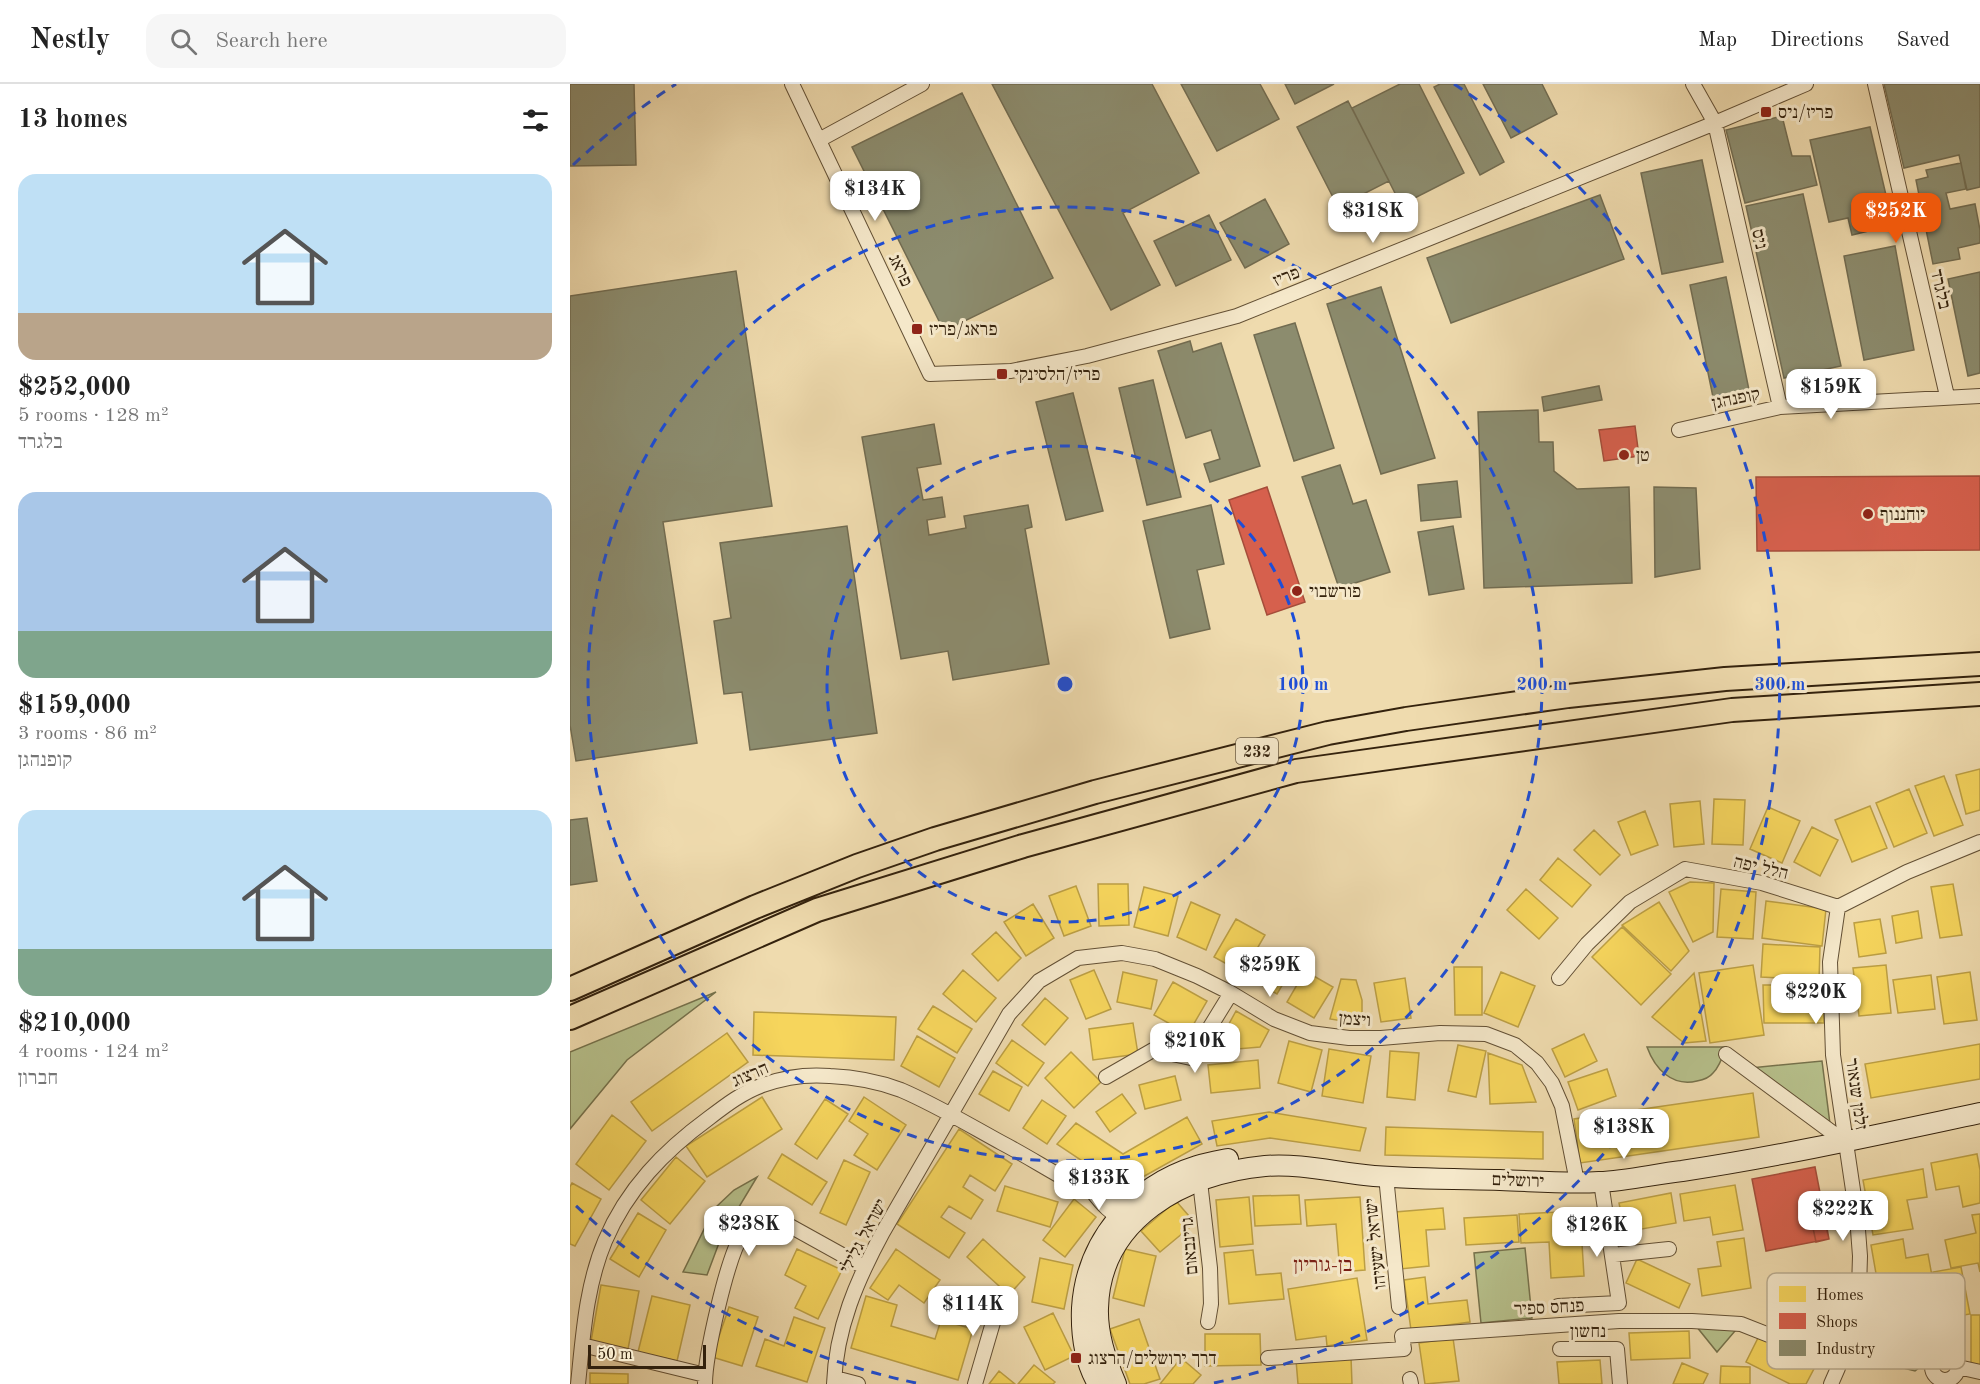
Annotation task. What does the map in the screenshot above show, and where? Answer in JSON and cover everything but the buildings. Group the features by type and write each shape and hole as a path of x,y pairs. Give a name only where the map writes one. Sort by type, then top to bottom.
{"main road":[{"name":"232","path":"570,989 755,907 857,866 936,839 1095,792 1328,733 1406,719 1568,696 1725,679 1980,664"},
{"name":"232","path":"570,1018 817,910 1023,846 1296,771 1732,710 1980,693"}],"street":[{"name":"פראג","path":"792,84 930,374"},
{"path":"819,140 922,84"},
{"name":"ניס","path":"1693,84 1715,123 1780,407"},
{"name":"פריז","path":"930,374 1011,371 1087,356 1237,316 1806,84"},
{"name":"בלגרד","path":"1875,84 1947,396"},
{"name":"קופנהגן","path":"1679,430 1780,407 1947,396 1980,396"},
{"path":"1838,908 1907,872 1980,842"},
{"name":"הלל יפה","path":"1559,978 1587,944 1630,902 1685,869 1762,883 1838,908"},
{"name":"זלמן שנאור","path":"1838,908 1830,962 1833,1056 1857,1217 1860,1273"},
{"name":"ויצמן","path":"952,1115 1009,1014 1039,981 1078,958 1122,952 1155,958 1231,993 1274,1019 1310,1033 1348,1038 1440,1033 1486,1034 1515,1045 1537,1062 1552,1083 1562,1106 1577,1182"},
{"path":"1106,1077 1153,1050 1191,1058 1231,993"},
{"path":"1726,1054 1845,1142"},
{"name":"הרצוג","path":"579,1384 582,1345 592,1282 605,1241 631,1194 658,1159 734,1099 762,1085 793,1077 828,1076 855,1079 900,1090 952,1115 1092,1191 1107,1196 1126,1217"},
{"name":"ירושלים","path":"1098,1384 1086,1351 1081,1324 1083,1299 1092,1262 1105,1233 1126,1217 1149,1189 1199,1173 1233,1158 1266,1166 1386,1176 1601,1182 1739,1162 1980,1113"},
{"name":"ישראל גלילי","path":"835,1381 844,1317 864,1267 952,1115"},
{"name":"גרינבאום","path":"1199,1173 1210,1268 1211,1304 1208,1322"},
{"name":"ישראל ישעיהו","path":"1386,1176 1399,1307"},
{"path":"1557,1306 1619,1303 1601,1182"},
{"name":"ירושלים","path":"1116,1384 1108,1366 1101,1339 1098,1308 1103,1278 1121,1236 1126,1217"},
{"path":"582,1345 705,1379 722,1294 733,1255 742,1235 755,1222 781,1221 864,1267"},
{"path":"1612,1255 1669,1249"},
{"path":"956,1295 994,1318 975,1384"},
{"name":"פנחס ספיר","path":"1269,1358 1404,1349 1402,1336 1619,1322 1692,1321 1741,1324 1767,1334"},
{"name":"נחשון","path":"1560,1349 1617,1348 1620,1384"},
{"name":"זלמן שנאור","path":"1831,1384 1837,1369"},
{"path":"1965,1369 1980,1372"},
{"path":"835,1381 858,1384"}],"green space":[{"path":"716,992 627,1060 570,1129 570,1052"},
{"path":"1647,1047 1726,1047 1719,1064 1711,1075 1688,1082 1672,1079 1660,1069"},
{"path":"1822,1061 1830,1124 1750,1068"},
{"path":"757,1177 722,1235 707,1275 683,1272 714,1209 734,1190"},
{"path":"1525,1248 1532,1318 1481,1323 1474,1253"},
{"path":"1692,1321 1741,1324 1717,1352"}],"place":[{"name":"פריז/ניס","path":"1766,112"},
{"name":"פראג/פריז","path":"917,329"},
{"name":"פריז/הלסינקי","path":"1002,374"},
{"name":"טן","path":"1624,455"},
{"name":"יוחננוף","path":"1868,514"},
{"name":"פורשבוי","path":"1297,591"},
{"name":"דרך ירושלים/הרצוג","path":"1076,1358"}],"district":[{"name":"בן-גוריון","path":"1323,1264"}]}
